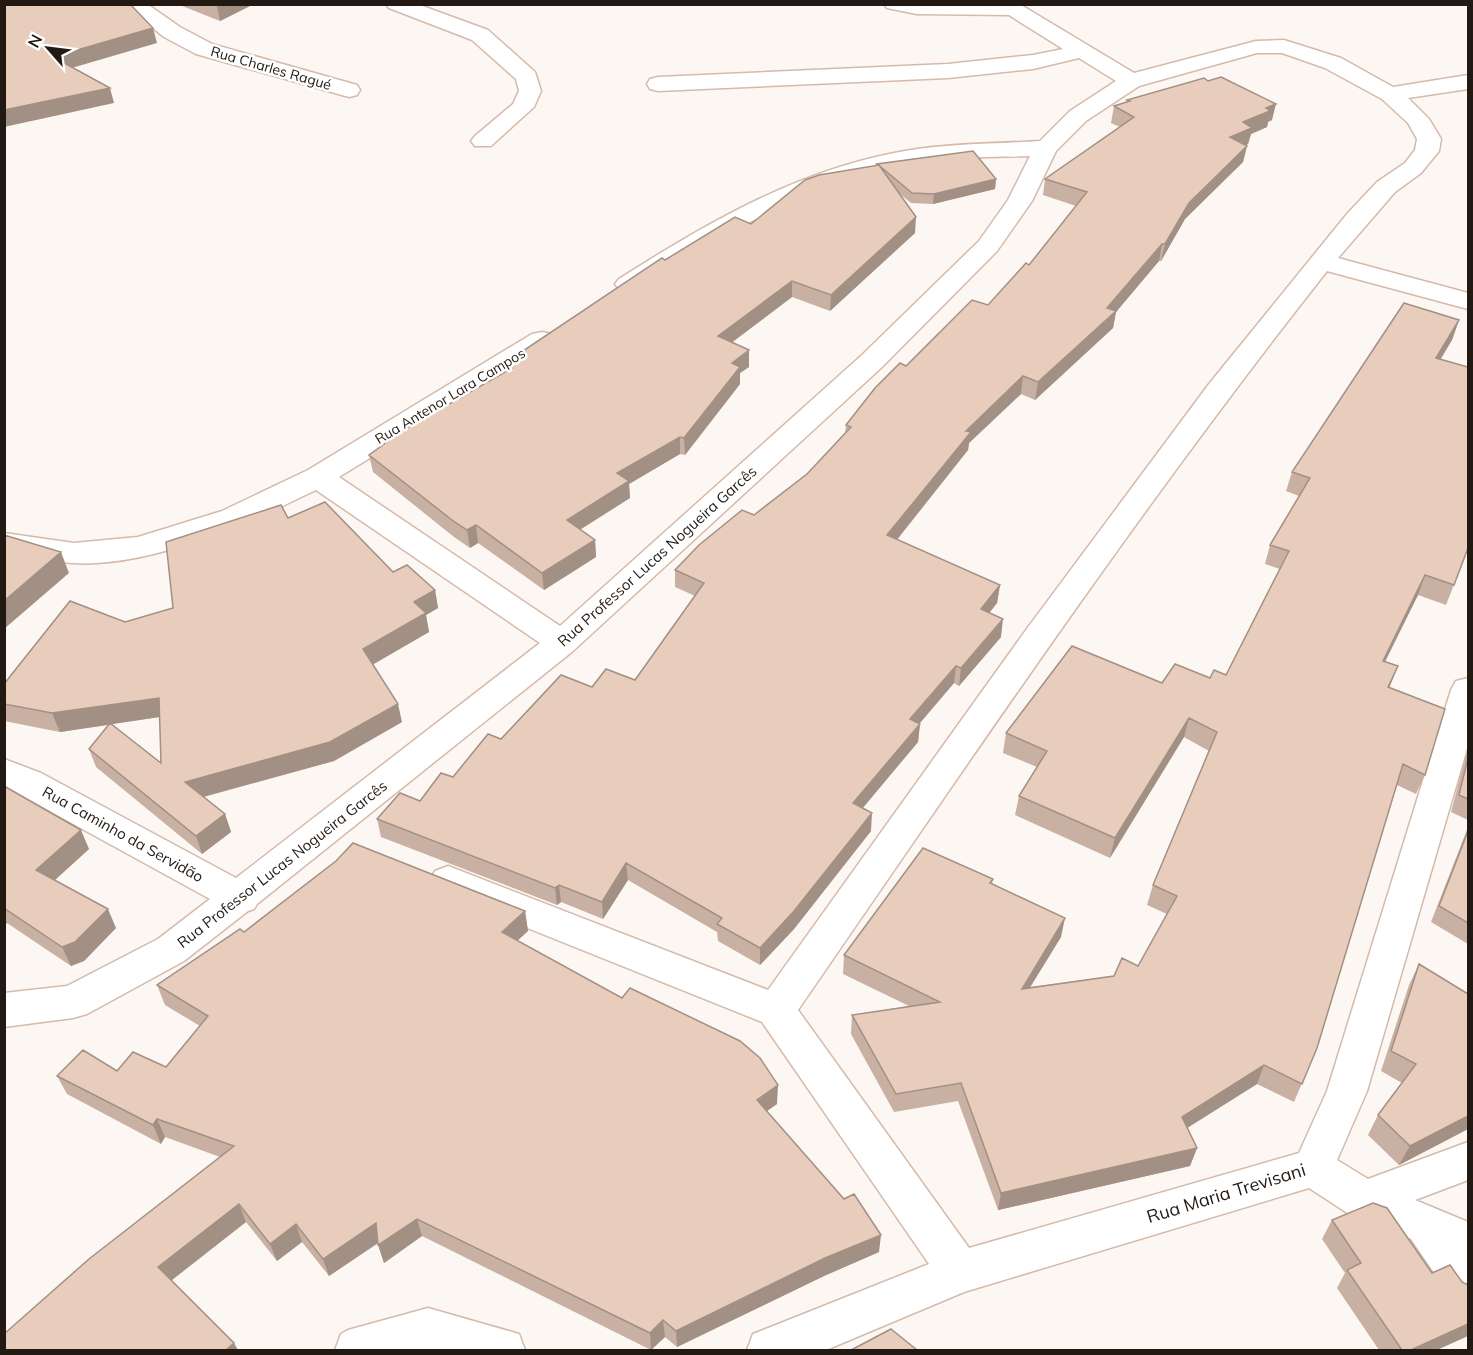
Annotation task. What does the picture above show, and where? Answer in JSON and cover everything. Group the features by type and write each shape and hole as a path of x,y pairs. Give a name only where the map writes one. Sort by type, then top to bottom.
{"street":[{"name":"Rua Charles Ragué","path":"134,4 172,32 204,49 349,90"},
{"path":"396,4 480,35 527,77 530,91 523,107 483,141"},
{"path":"894,4 917,8 1014,9 1038,4"},
{"path":"1014,9 1131,81"},
{"name":"Rua Professor Lucas Nogueira Garcês","path":"4,1010 73,1002 171,950 241,898 339,838 562,643 872,361 988,246 1020,201 1046,148 1078,116 1131,81 1256,47 1284,46 1305,51 1333,63 1390,94 1419,119 1429,139 1427,151 1413,168 1386,188 1356,219 1219,390 1037,638 776,1010"},
{"path":"658,84 948,71 1033,62 1082,51"},
{"path":"1390,94 1468,82"},
{"path":"611,296 668,258 737,218 797,189 863,168 935,153 1046,148"},
{"path":"1322,262 1468,301"},
{"name":"Rua Antenor Lara Campos","path":"4,543 75,553 140,548 233,518 318,477 563,327"},
{"path":"318,477 562,643"},
{"name":"Rua Maria Trevisani","path":"769,1350 784,1346 960,1272 1313,1168 1347,1091 1387,967 1468,690"},
{"name":"Rua Caminho da Servidão","path":"4,772 29,783 241,898"},
{"path":"411,866 776,1010 960,1272"},
{"path":"1364,1200 1468,1161"},
{"path":"1313,1168 1364,1200 1468,1242"},
{"path":"1426,1225 1468,1284"},
{"path":"357,1350 364,1346 428,1330 503,1350"}],"building":[{"path":"4,4 130,4 153,28 53,57 110,88 4,110"},
{"path":"1221,77 1276,104 1266,108 1270,111 1243,122 1252,128 1230,137 1247,146 1189,203 1165,244 1162,244 1107,308 1116,311 1038,382 1023,376 966,431 971,432 887,535 1000,585 981,609 1003,619 961,668 956,666 910,719 920,724 853,803 872,813 794,911 760,948 717,924 722,918 626,863 602,902 559,885 555,888 377,819 400,793 420,801 441,773 453,777 488,734 501,739 561,675 592,687 606,669 635,680 704,583 675,570 699,545 742,510 754,515 807,474 851,427 846,425 875,388 900,363 906,366 972,300 988,305 1026,263 1029,265 1087,192 1045,179 1134,117 1114,106 1130,101 1127,100 1204,78 1208,81"},
{"path":"973,151 996,179 934,194 912,193 877,164"},
{"path":"879,165 916,217 831,295 792,281 718,336 749,350 732,363 740,367 684,438 680,437 617,473 629,481 567,520 595,540 542,573 476,525 467,530 452,520 369,455 441,403 446,406 512,368 505,363 662,258 665,260 735,217 751,224 805,180 819,175"},
{"path":"1404,303 1459,320 1436,358 1468,367 1468,548 1454,585 1425,575 1383,661 1398,666 1388,687 1445,709 1425,775 1403,764 1317,1048 1302,1084 1264,1065 1182,1117 1197,1148 1001,1193 961,1083 896,1094 852,1015 940,1002 844,955 923,848 993,879 990,883 1065,918 1022,989 1114,976 1122,958 1138,966 1177,896 1153,885 1217,732 1189,718 1115,838 1019,796 1047,751 1006,733 1072,646 1162,683 1175,664 1210,678 1214,670 1226,675 1289,551 1270,545 1310,478 1292,472"},
{"path":"325,502 393,572 407,565 435,590 414,602 426,613 363,649 398,704 330,742 185,782 225,814 196,836 89,749 110,723 161,763 159,698 52,713 4,704 4,684 70,601 125,622 173,608 166,542 281,505 288,518"},
{"path":"4,535 61,552 4,601"},
{"path":"1468,758 1468,799 1459,795"},
{"path":"4,786 81,830 36,870 108,909 75,942 62,947 4,908"},
{"path":"1468,831 1468,923 1439,906"},
{"path":"353,843 525,911 502,932 622,998 630,988 740,1041 760,1058 778,1085 757,1100 844,1199 854,1194 881,1235 825,1258 676,1331 663,1320 650,1333 417,1219 378,1245 376,1223 323,1259 296,1224 270,1244 239,1204 158,1267 234,1343 226,1350 4,1350 4,1334 89,1259 234,1146 157,1119 153,1125 57,1076 83,1050 117,1071 133,1052 166,1067 208,1016 157,985 240,929 244,932 336,861"},
{"path":"1419,964 1468,994 1468,1116 1410,1146 1378,1115 1416,1064 1391,1051"},
{"path":"1373,1203 1387,1208 1432,1273 1450,1265 1462,1282 1468,1285 1468,1324 1411,1350 1402,1350 1347,1270 1361,1263 1332,1220"},
{"path":"891,1329 917,1350 853,1349"}]}
